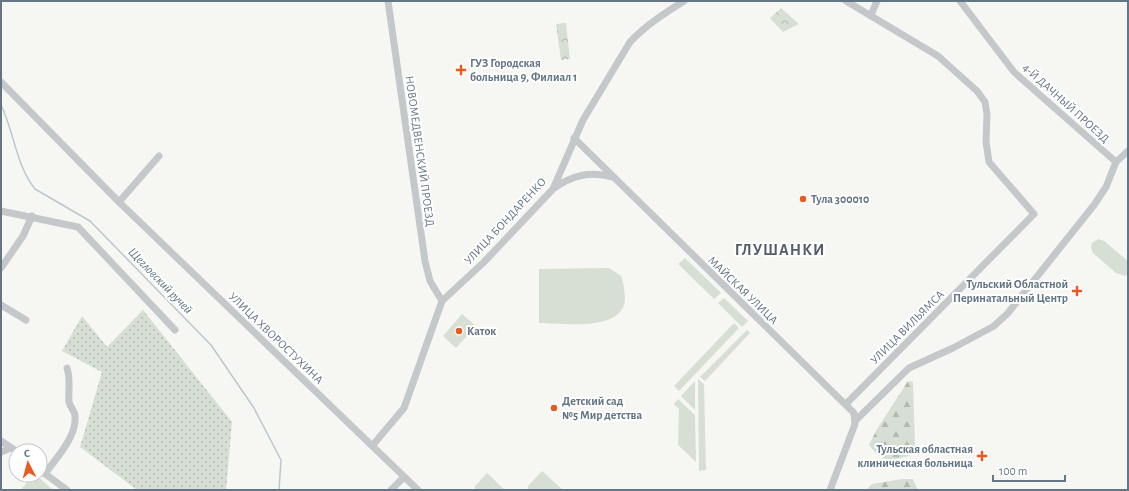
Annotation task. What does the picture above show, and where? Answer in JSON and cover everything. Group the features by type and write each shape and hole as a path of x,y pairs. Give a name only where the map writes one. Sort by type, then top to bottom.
{"street":[{"name":"НОВОМЕДВЕНСКИЙ ПРОЕЗД","path":"388,1 425,261 430,281 442,301"},
{"name":"УЛИЦА БОНДАРЕНКО","path":"372,446 404,408 442,301 484,262 553,189 574,138 630,42 654,20 684,1"},
{"path":"846,1 871,15 877,1"},
{"name":"4-Й ДАЧНЫЙ ПРОЕЗД","path":"960,1 1014,72 1116,162"},
{"name":"УЛИЦА ВИЛЬЯМСА","path":"846,404 1034,214 989,162 986,142 987,114 984,102 977,91 938,56 871,15"},
{"name":"УЛИЦА ХВОРОСТУХИНА","path":"1,82 119,202 418,490"},
{"name":"МАЙСКАЯ УЛИЦА","path":"574,138 754,317 846,404 854,413 856,420"},
{"path":"830,490 856,420 909,368 954,348 994,326 1008,313 1094,205 1106,187 1116,162 1128,151"},
{"path":"119,202 159,156"},
{"path":"553,189 565,180 580,175 596,174 614,177"},
{"path":"1,211 32,216 78,227 175,330"},
{"path":"1,268 23,236 32,216"},
{"path":"1,305 26,320"},
{"path":"48,466 66,444 73,430 75,416 69,404 70,378 67,368"},
{"path":"48,476 67,490"},
{"path":"391,490 404,477"}],"green space":[{"path":"781,8 799,24 783,32 770,18"},
{"path":"566,23 570,59 561,60 556,24"},
{"path":"1098,239 1104,241 1128,261 1128,273 1125,276 1116,273 1093,253 1091,248 1092,243"},
{"path":"685,258 721,293 714,299 678,264"},
{"path":"609,268 621,276 624,286 625,297 623,308 615,316 604,321 591,324 539,323 539,269"},
{"path":"724,298 748,321 742,327 718,303"},
{"path":"143,310 232,422 226,490 137,490 80,447 102,372 62,351 82,316 107,347"},
{"name":"Каток","path":"462,314 476,326 456,348 443,336"},
{"path":"734,323 739,328 679,391 674,386"},
{"path":"747,330 750,333 705,381 700,377"},
{"path":"698,379 704,384 706,470 699,471"},
{"path":"695,381 695,410 681,396"},
{"path":"908,381 913,382 915,445 909,456 896,459 882,458 869,445 877,429"},
{"path":"678,399 695,415 696,462 678,445 679,409 674,404"},
{"path":"542,471 563,490 528,490 528,486"},
{"path":"487,473 505,490 475,490 475,486"},
{"path":"902,479 913,479 918,490 866,490 872,484"},
{"path":"27,483 45,483 53,490 24,490 22,488"}],"waterway":[{"name":"Щегловский ручей","path":"1,105 19,159 35,189 90,221 211,345 254,408 281,460 279,490"}],"place":[{"name":"ГУЗ Городская больница 9, Филиал 1","path":"461,70"},
{"name":"Тула 300010","path":"803,199"},
{"name":"Тульский Областной Перинатальный Центр","path":"1077,291"},
{"name":"Каток","path":"459,331"},
{"name":"Детский сад №5 Мир детства","path":"554,408"},
{"name":"Тульская областная клиническая больница","path":"982,456"}],"district":[{"name":"ГЛУШАНКИ","path":"780,250"}]}
